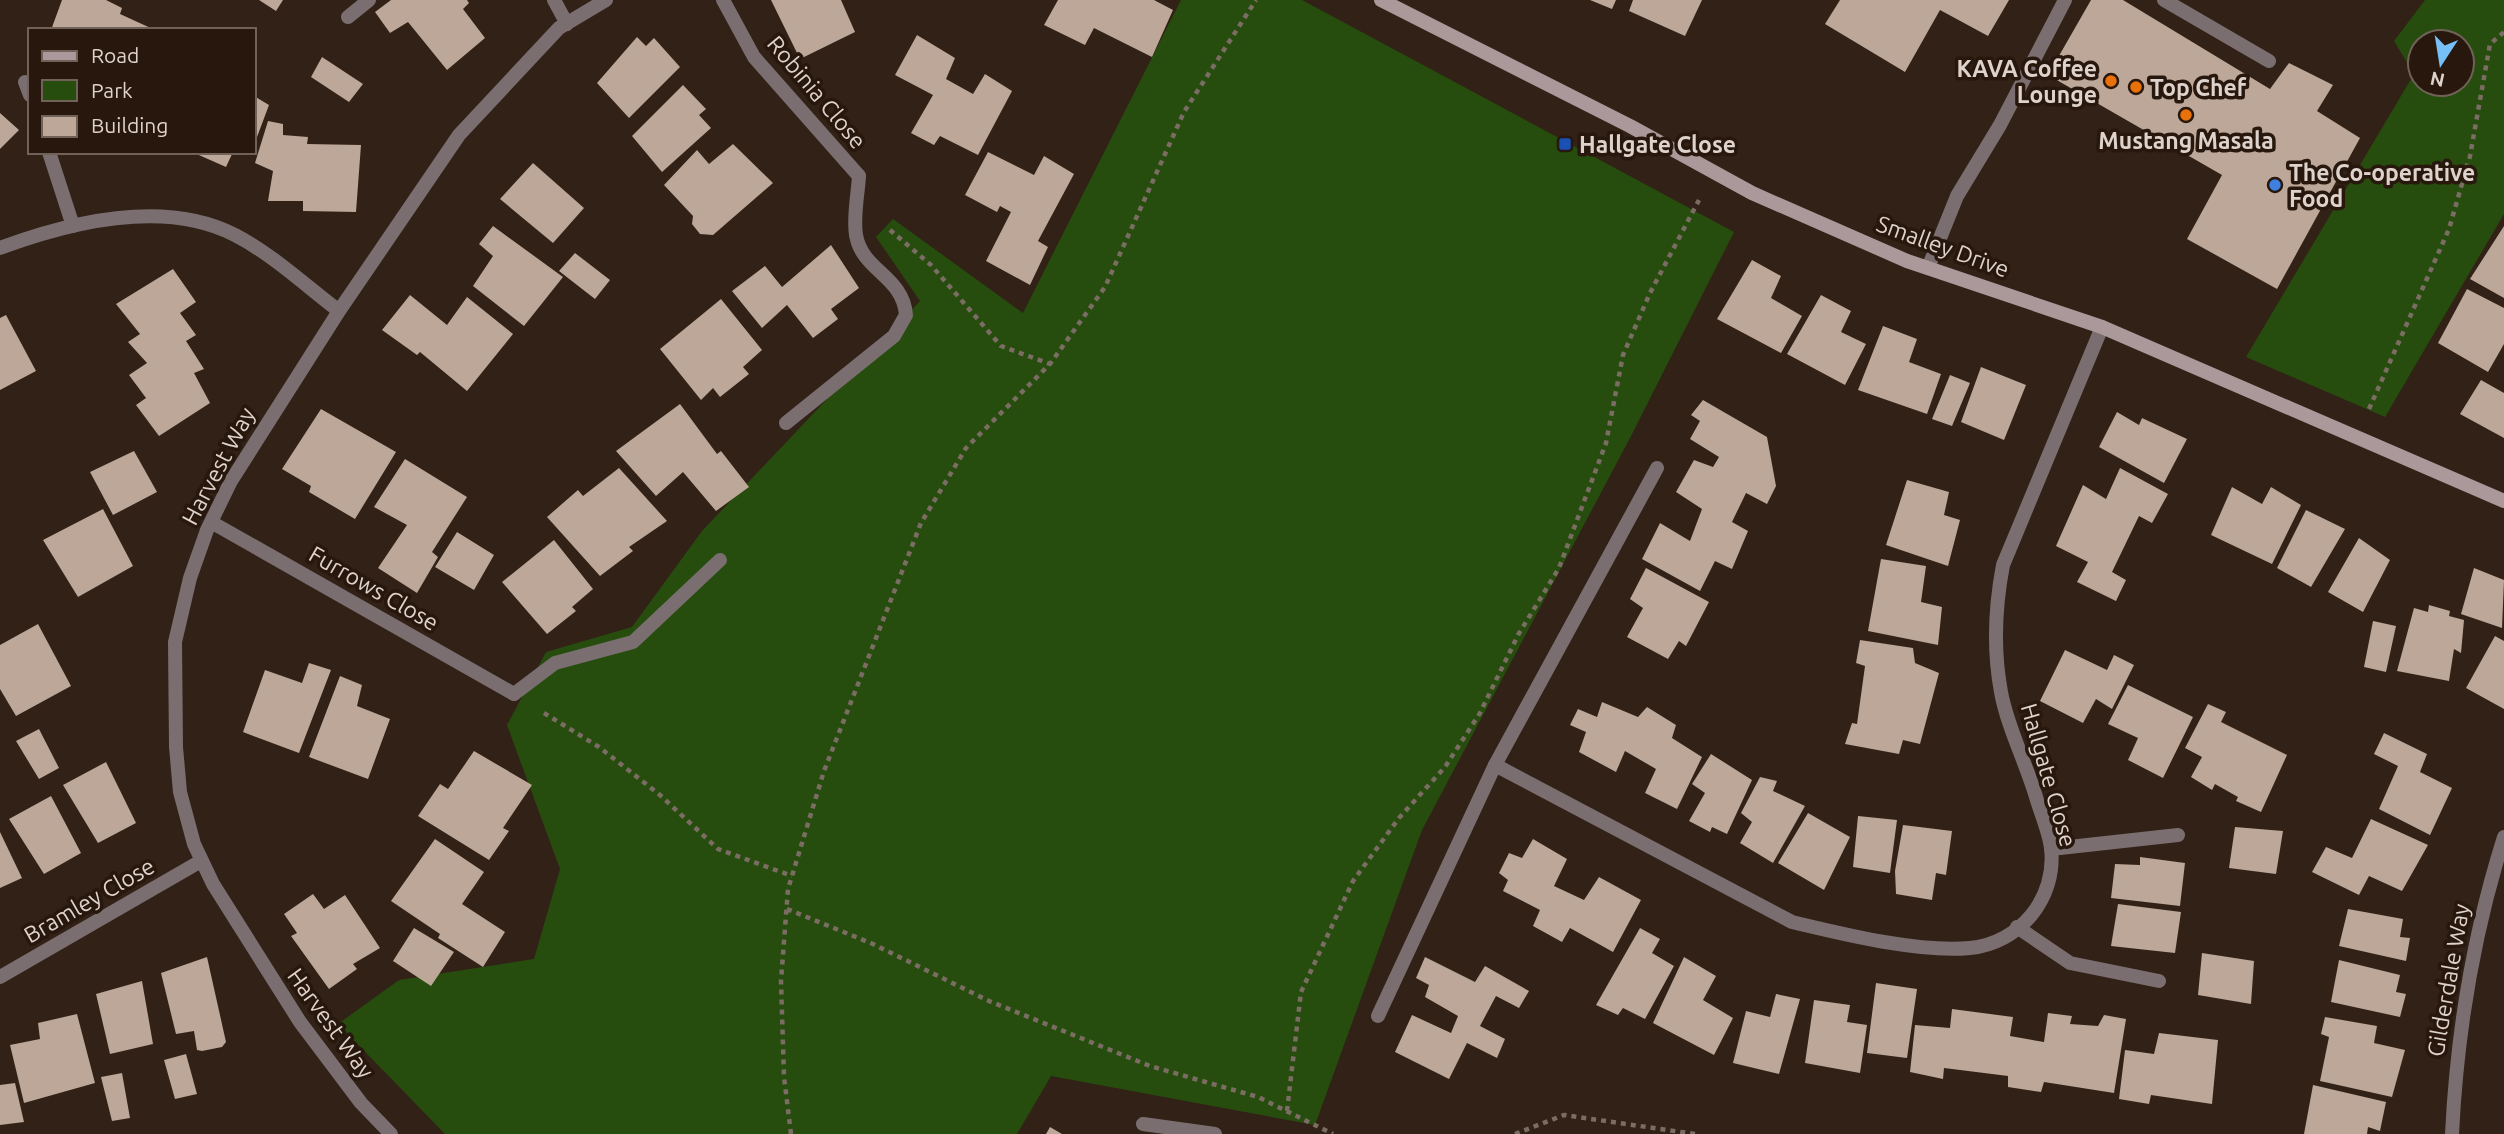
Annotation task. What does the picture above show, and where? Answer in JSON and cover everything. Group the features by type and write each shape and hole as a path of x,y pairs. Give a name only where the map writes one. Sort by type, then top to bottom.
{"street":[{"path":"348,17 369,0"},
{"path":"554,0 567,24"},
{"name":"Harvest Way","path":"391,1134 361,1103 300,1022 238,927 201,861 180,792 176,747 175,642 190,578 211,522 238,470 339,311 459,135 567,24 606,0"},
{"name":"Robinia Close","path":"723,0 754,57 859,176 856,236 867,260 901,291 906,315 894,336 786,423"},
{"name":"Smalley Drive","path":"1381,0 1752,193 1928,268 2102,327 2504,501"},
{"path":"1928,268 1957,196 2000,125 2065,0"},
{"path":"2164,0 2269,61"},
{"path":"50,154 73,226"},
{"path":"0,248 73,226 170,218 219,227 267,256 339,311"},
{"name":"Hallgate Close","path":"1495,765 1792,922 1835,932 1937,947 1973,948 2004,936 2031,920 2049,890 2051,849 2024,758 2001,694 1995,640 1996,598 2003,565 2102,327"},
{"path":"1378,1016 1495,765 1657,468"},
{"name":"Furrows Close","path":"211,522 514,694"},
{"path":"514,694 555,663 633,642 720,560"},
{"path":"2051,849 2178,835"},
{"name":"Gilderdale Way","path":"2452,1134 2456,1058 2469,969 2481,911 2504,837"},
{"name":"Bramley Close","path":"0,977 201,861"},
{"path":"2017,928 2070,963 2159,981"},
{"path":"1143,1124 1215,1134"}],"path":[{"path":"791,1134 784,1077 781,981 792,876 824,771 920,523 967,448 1050,364 1105,287 1184,113 1256,0"},
{"path":"2356,437 2449,229 2470,156 2490,44 2504,32"},
{"path":"1287,1111 1301,992 1353,881 1399,818 1445,767 1480,713 1518,635 1559,568 1606,443 1623,355 1650,293 1714,172"},
{"path":"884,226 931,265 1001,345 1050,364"},
{"path":"514,694 599,747 660,795 718,849 792,876"},
{"path":"787,909 873,944 1002,1006 1150,1066 1258,1097 1334,1134"},
{"path":"1515,1134 1564,1115 1695,1134"}],"green space":[{"path":"1181,0 1302,0 1734,232 1630,438 1422,830 1315,1125 1051,1076 1017,1134 445,1134 338,1024 399,980 534,959 560,869 507,725 546,652 632,627 702,531 920,301 876,237 893,219 1023,313"},
{"path":"2425,0 2504,0 2504,214 2385,417 2246,357 2406,87 2406,98 2476,98 2476,28 2406,28 2406,61 2394,41"}],"building":[{"path":"62,0 106,0 122,8 120,14 151,28 52,28"},
{"path":"259,0 283,0 276,11"},
{"path":"391,0 467,0 469,3 463,9 485,38 447,70 408,22 390,33 375,12"},
{"path":"771,0 841,0 855,32 800,59"},
{"path":"1058,0 1154,0 1173,10 1152,57 1094,28 1085,45 1044,25"},
{"path":"1590,0 1616,0 1612,9"},
{"path":"1633,0 1702,0 1685,36 1629,11"},
{"path":"1840,0 2009,0 1988,36 1940,10 1905,72 1825,24"},
{"path":"2091,0 2123,0 2270,89 2289,63 2333,85 2317,111 2360,138 2277,289 2187,239 2222,175 2048,75"},
{"path":"917,35 955,58 946,79 973,94 985,74 1012,91 978,155 940,136 934,145 911,133 933,95 895,75"},
{"path":"637,37 646,46 654,38 680,67 629,118 597,83"},
{"path":"322,57 363,84 349,102 311,77"},
{"path":"683,85 706,109 699,115 711,128 662,172 632,136"},
{"path":"256,97 269,105 256,140"},
{"path":"0,113 19,130 0,149"},
{"path":"268,121 283,124 283,135 308,137 307,144 361,145 356,212 303,211 303,201 268,201 273,171 255,163"},
{"path":"733,144 773,183 713,235 700,234 692,224 693,216 664,185 697,150 709,164"},
{"path":"988,152 1034,175 1044,156 1074,174 1038,241 1048,247 1030,285 986,261 1011,212 1000,206 997,212 965,195"},
{"path":"197,154 232,154 226,167"},
{"path":"533,163 584,208 553,243 500,199"},
{"path":"493,226 563,277 524,326 473,286 493,256 479,244"},
{"path":"2504,226 2504,298 2470,279"},
{"path":"831,245 859,288 831,309 838,319 813,338 787,305 762,328 732,291 765,266 782,287"},
{"path":"575,253 610,280 595,299 559,271"},
{"path":"1752,260 1781,276 1771,298 1802,316 1781,353 1717,319"},
{"path":"173,269 196,302 180,313 196,335 186,341 204,369 194,373 210,403 159,436 136,405 146,398 129,375 147,363 128,342 140,334 116,304"},
{"path":"2467,289 2504,308 2504,344 2488,372 2438,343"},
{"path":"410,295 447,325 467,297 513,334 467,391 420,352 417,355 382,330"},
{"path":"1821,295 1851,311 1841,332 1866,344 1845,385 1787,354"},
{"path":"721,299 762,350 743,367 749,374 720,397 713,388 701,400 660,349"},
{"path":"6,315 36,371 0,390 0,318"},
{"path":"1883,326 1917,339 1909,362 1941,374 1927,414 1858,390"},
{"path":"1981,367 2026,385 2004,440 1961,422"},
{"path":"1950,375 1970,383 1952,426 1932,419"},
{"path":"2481,380 2504,393 2504,438 2460,414"},
{"path":"1703,400 1767,437 1776,486 1767,504 1746,493 1732,522 1748,531 1732,569 1715,561 1700,591 1642,559 1660,523 1690,541 1702,509 1676,492 1694,460 1713,467 1719,457 1690,439 1700,421 1691,415"},
{"path":"680,404 717,454 721,451 749,487 716,511 683,472 656,496 616,451"},
{"path":"321,409 396,452 355,519 309,492 311,486 282,469"},
{"path":"2117,412 2139,425 2142,418 2187,439 2164,483 2099,447"},
{"path":"134,451 157,492 113,515 90,472"},
{"path":"405,459 467,497 432,552 438,557 417,593 378,568 407,525 374,507"},
{"path":"619,468 667,521 629,547 633,551 600,576 547,517 578,490 583,496"},
{"path":"2120,468 2168,494 2152,523 2139,516 2112,572 2126,580 2116,601 2077,582 2088,562 2056,546 2083,485 2106,499"},
{"path":"1907,480 1949,492 1944,515 1960,520 1948,566 1886,545"},
{"path":"2232,487 2262,504 2271,487 2301,505 2272,564 2211,535"},
{"path":"103,509 133,566 78,597 43,540"},
{"path":"2306,510 2345,529 2311,587 2277,568"},
{"path":"457,532 494,555 474,590 435,567"},
{"path":"2359,538 2390,560 2363,612 2328,592"},
{"path":"554,540 593,589 572,607 576,611 547,634 502,582"},
{"path":"1881,559 1926,566 1921,602 1942,607 1938,645 1868,631"},
{"path":"1646,568 1709,602 1686,646 1679,641 1668,659 1627,637 1643,608 1630,599"},
{"path":"2474,568 2504,580 2502,628 2461,614"},
{"path":"2429,605 2450,611 2449,616 2464,620 2461,653 2454,649 2449,681 2397,671 2414,608 2428,612"},
{"path":"2373,621 2396,626 2386,672 2364,667"},
{"path":"38,624 71,686 16,716 0,689 0,645"},
{"path":"2495,636 2504,641 2504,709 2466,688"},
{"path":"1860,640 1913,648 1915,663 1939,673 1920,744 1903,740 1899,754 1845,744 1852,723 1857,724 1865,666 1856,663"},
{"path":"2065,650 2107,670 2114,655 2134,665 2112,709 2096,699 2083,723 2040,701"},
{"path":"309,663 331,670 299,753 243,732 265,670 302,683"},
{"path":"340,676 362,685 357,706 390,719 368,779 309,757"},
{"path":"2128,685 2193,717 2163,778 2128,760 2138,738 2108,724"},
{"path":"1602,702 1638,717 1647,707 1676,725 1672,738 1702,757 1677,809 1645,793 1656,769 1625,751 1616,772 1579,752 1586,732 1570,725 1578,709 1597,717"},
{"path":"2208,704 2226,712 2221,722 2287,755 2261,812 2236,801 2238,797 2215,784 2212,790 2191,777 2202,757 2185,748"},
{"path":"39,729 59,768 39,779 16,741"},
{"path":"2384,733 2427,754 2420,772 2452,788 2430,835 2379,809 2398,766 2374,754"},
{"path":"474,751 532,785 503,828 509,831 489,860 418,816 440,784 448,789"},
{"path":"1711,754 1752,780 1727,834 1712,827 1710,832 1689,821 1705,793 1692,784"},
{"path":"106,762 136,823 98,843 63,785"},
{"path":"1760,777 1777,781 1773,791 1805,806 1773,863 1740,843 1752,822 1741,813"},
{"path":"51,796 81,853 44,874 9,819"},
{"path":"1808,813 1850,837 1824,890 1778,863"},
{"path":"1858,816 1897,820 1890,873 1853,867"},
{"path":"2371,819 2428,845 2402,891 2369,876 2359,895 2312,872 2326,847 2352,858"},
{"path":"1903,825 1952,831 1946,875 1936,873 1932,900 1896,894 1895,871"},
{"path":"2235,827 2283,831 2276,874 2229,868"},
{"path":"0,832 22,878 0,888"},
{"path":"435,839 484,872 462,904 505,932 483,967 438,938 440,934 391,901"},
{"path":"1533,839 1567,859 1554,886 1584,900 1599,877 1641,900 1613,952 1570,928 1562,942 1533,926 1540,910 1503,891 1508,880 1499,873 1509,853 1522,858"},
{"path":"2140,857 2185,863 2180,906 2111,898 2115,864 2140,865"},
{"path":"313,894 324,909 345,895 380,948 353,964 357,969 329,989 291,936 297,933 284,914"},
{"path":"2118,904 2181,912 2175,953 2111,946"},
{"path":"2348,909 2403,919 2400,937 2410,938 2406,961 2339,946"},
{"path":"414,928 454,952 431,986 393,961"},
{"path":"1640,928 1660,939 1652,953 1674,966 1645,1019 1623,1008 1618,1015 1596,1005"},
{"path":"2202,953 2254,961 2251,1004 2198,995"},
{"path":"207,957 226,1042 222,1047 202,1051 197,1050 194,1031 176,1034 161,973"},
{"path":"1425,957 1475,982 1485,966 1529,991 1519,1008 1496,996 1480,1026 1505,1039 1497,1058 1467,1043 1449,1079 1395,1052 1412,1015 1451,1033 1458,1016 1425,997 1429,985 1416,978"},
{"path":"1684,957 1716,976 1703,1000 1733,1018 1714,1055 1653,1023"},
{"path":"2339,960 2400,975 2396,992 2406,994 2400,1017 2331,1002"},
{"path":"142,981 153,1044 110,1054 96,994"},
{"path":"1876,983 1917,989 1907,1058 1867,1053"},
{"path":"1776,994 1800,999 1779,1074 1733,1063 1746,1011 1770,1017"},
{"path":"1814,1000 1850,1005 1847,1022 1867,1025 1860,1073 1805,1063"},
{"path":"1952,1009 2013,1017 2010,1036 2044,1042 2048,1013 2072,1016 2070,1024 2098,1026 2104,1015 2126,1019 2114,1093 2044,1082 2041,1092 2008,1087 2008,1076 1944,1068 1943,1079 1910,1072 1915,1025 1950,1028"},
{"path":"77,1014 95,1083 24,1103 10,1045 40,1039 38,1023"},
{"path":"2325,1017 2377,1026 2374,1043 2405,1050 2392,1097 2320,1081 2329,1037 2321,1034"},
{"path":"2159,1033 2218,1040 2212,1104 2151,1095 2149,1104 2119,1099 2125,1050 2154,1054"},
{"path":"186,1054 197,1094 175,1099 164,1060"},
{"path":"122,1073 130,1118 112,1121 101,1077"},
{"path":"15,1083 24,1122 0,1125 0,1085"},
{"path":"2313,1085 2386,1102 2380,1131 2368,1127 2367,1134 2304,1134"},
{"path":"1050,1127 1062,1134 1046,1134"}],"place":[{"name":"KAVA Coffee Lounge","path":"2111,81"},
{"name":"Top Chef","path":"2136,87"},
{"name":"Mustang Masala","path":"2186,115"},
{"name":"Hallgate Close","path":"1565,144"},
{"name":"The Co-operative Food","path":"2275,185"}]}
